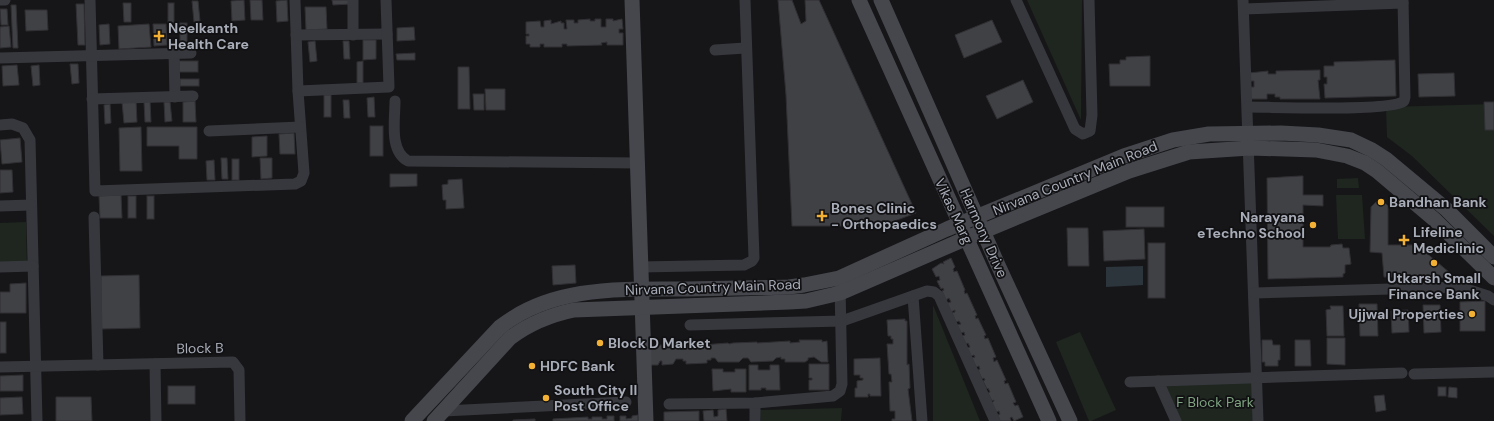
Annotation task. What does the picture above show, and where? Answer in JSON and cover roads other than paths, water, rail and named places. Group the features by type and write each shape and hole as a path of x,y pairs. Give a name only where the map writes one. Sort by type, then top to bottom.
{"street":[{"path":"0,0 5,0"},
{"path":"90,0 95,191 295,184 301,181 304,173 298,91 295,0"},
{"path":"353,0 353,35"},
{"path":"298,91 389,87 386,0"},
{"path":"632,0 639,163 641,289 646,421"},
{"path":"641,267 744,264 752,261 754,258 745,48 745,0"},
{"name":"Vikas Marg","path":"859,0 1050,421"},
{"name":"Harmony Drive","path":"881,0 983,232 1070,421"},
{"path":"1016,0 1075,129 1084,134 1090,131 1092,115 1089,0"},
{"path":"1248,107 1387,107 1400,104 1404,101 1405,97 1403,1 1244,5 1258,421"},
{"path":"296,35 387,34"},
{"path":"882,52 900,44"},
{"path":"715,50 745,48"},
{"path":"0,58 191,53"},
{"path":"174,54 175,97"},
{"path":"92,99 193,96"},
{"path":"395,102 396,148 403,158 408,161 639,163"},
{"path":"0,125 18,126 26,131 30,140 37,421"},
{"path":"209,131 300,127"},
{"name":"Nirvana Country Main Road","path":"412,421 490,337 512,317 540,303 592,291 789,287 804,286 839,278 960,224 1084,172 1146,148 1196,136 1249,133 1318,135 1351,140 1372,150 1386,159 1446,209 1494,257"},
{"name":"Nirvana Country Main Road","path":"439,416 510,338 532,324 552,316 574,310 806,301 840,293 1090,186 1151,163 1198,151 1250,148 1316,150 1346,156 1364,163 1377,171 1435,220 1494,278"},
{"path":"0,206 31,205"},
{"path":"94,217 98,365"},
{"path":"0,267 33,266"},
{"path":"669,404 755,403 833,396 837,394 842,384 842,321 839,278"},
{"path":"1254,293 1460,287 1488,296 1494,300"},
{"path":"690,325 842,321 927,291 934,292 939,296 995,421"},
{"path":"913,296 922,421"},
{"name":"Block B","path":"0,367 227,362 235,364 239,370 240,421"},
{"path":"155,364 156,421"},
{"path":"1414,374 1494,372"},
{"path":"1130,382 1402,373"},
{"path":"1158,381 1176,421"},
{"path":"439,416 626,402"},
{"path":"755,403 755,421"}],"place":[{"name":"Neelkanth Health Care","path":"159,36"},
{"name":"Bandhan Bank","path":"1381,202"},
{"name":"Bones Clinic - Orthopaedics","path":"822,216"},
{"name":"Narayana eTechno School","path":"1313,225"},
{"name":"Lifeline Mediclinic","path":"1404,240"},
{"name":"Utkarsh Small Finance Bank","path":"1434,263"},
{"name":"Ujjwal Properties","path":"1472,314"},
{"name":"Block D Market","path":"600,343"},
{"name":"HDFC Bank","path":"532,366"},
{"name":"South City II Post Office","path":"546,398"}],"park label":[{"name":"F Block Park","path":"1215,402"}]}
